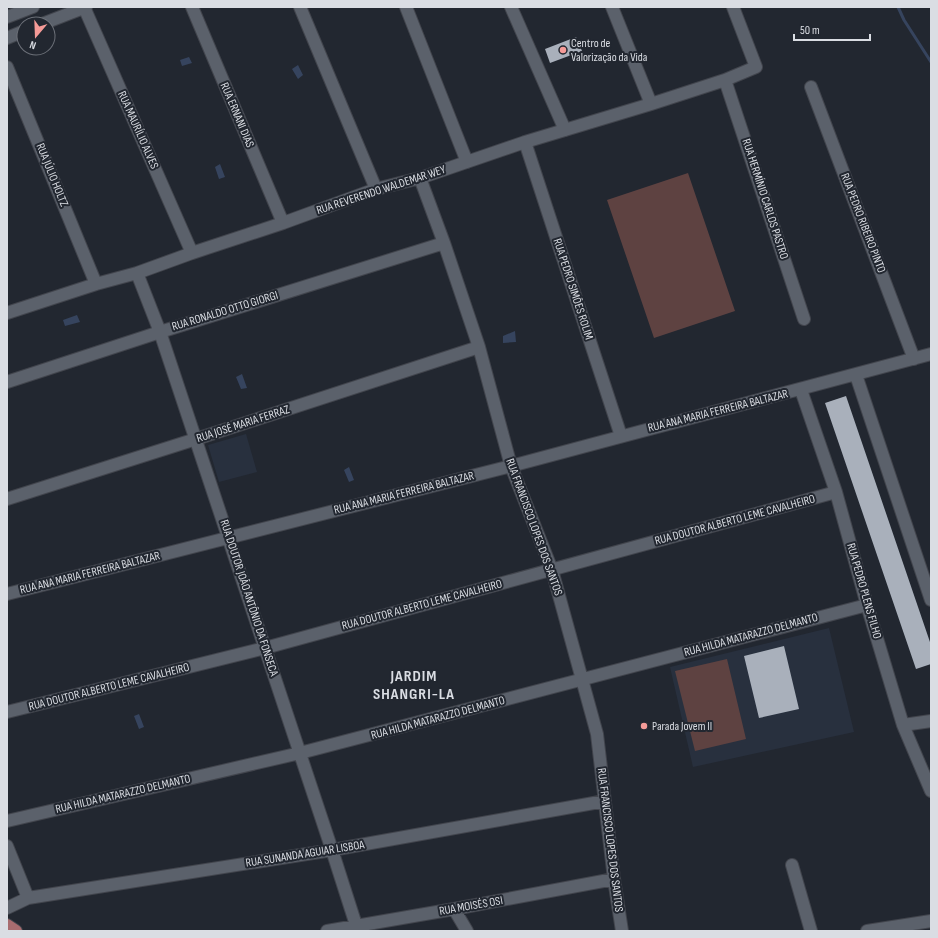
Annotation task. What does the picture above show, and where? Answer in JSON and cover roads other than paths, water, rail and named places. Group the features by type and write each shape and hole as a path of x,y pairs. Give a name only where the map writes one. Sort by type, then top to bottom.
{"main road":[{"path":"7,925 16,931"}],"street":[{"path":"7,17 33,7"},
{"path":"56,18 85,7"},
{"name":"RUA MAURÍLIO ALVES","path":"85,7 192,253"},
{"name":"RUA ERNANI DIAS","path":"192,7 283,223"},
{"path":"300,7 376,189"},
{"path":"406,7 467,162"},
{"path":"511,7 565,130"},
{"path":"612,7 652,104"},
{"name":"RUA REVERENDO WALDEMAR WEY","path":"7,313 96,284 137,273 283,223 376,189 420,178 525,142 652,104 725,80 756,67 733,7"},
{"name":"RUA JÚLIO HOLTZ","path":"7,66 96,284"},
{"name":"RUA HERMÍNIO CARLOS PASTRO","path":"725,80 804,318"},
{"name":"RUA PEDRO RIBEIRO PINTO","path":"811,86 914,359"},
{"name":"RUA PEDRO SIMÕES ROLIM","path":"525,142 621,436"},
{"name":"RUA FRANCISCO LOPES DOS SANTOS","path":"420,178 444,243 479,347 511,466 552,570 597,734 614,879 622,931"},
{"name":"RUA RONALDO OTTO GIORGI","path":"7,382 160,332 444,243"},
{"name":"RUA DOUTOR JOÃO ANTÔNIO DA FONSECA","path":"137,273 160,332 196,439 356,925"},
{"name":"RUA JOSÉ MARIA FERRAZ","path":"7,499 479,347"},
{"name":"RUA ANA MARIA FERREIRA BALTAZAR","path":"7,594 511,466 801,390 931,354"},
{"path":"856,375 931,600"},
{"name":"RUA PEDRO PLENS FILHO","path":"801,390 836,492 867,605 903,725 931,791"},
{"name":"RUA DOUTOR ALBERTO LEME CAVALHEIRO","path":"7,712 265,648 836,492"},
{"name":"RUA HILDA MATARAZZO DELMANTO","path":"7,821 300,753 867,605"},
{"path":"903,725 931,721"},
{"name":"RUA SUNANDA AGUIAR LISBOA","path":"7,908 28,898 332,850 605,801"},
{"path":"7,846 28,898"},
{"path":"792,865 811,931"},
{"name":"RUA MOISÉS OSI","path":"327,931 614,879"},
{"path":"454,909 467,931"},
{"path":"867,931 931,921"}],"water":[{"path":"189,57 192,63 182,66 180,60"},
{"path":"298,65 303,75 298,79 292,69"},
{"path":"220,164 225,177 219,179 215,167"},
{"path":"77,315 80,322 65,326 63,320"},
{"path":"515,331 516,342 503,343 503,336"},
{"path":"242,374 247,388 241,389 236,377"},
{"path":"349,467 354,480 349,482 344,470"},
{"path":"139,714 144,727 139,729 134,716"}],"waterway":[{"path":"898,7 904,20 931,62"}],"place":[{"name":"Centro de Valorização da Vida","path":"563,50"},
{"name":"Parada Jovem II","path":"644,726"}],"district":[{"name":"JARDIM SHANGRI-LA","path":"414,685"}]}
